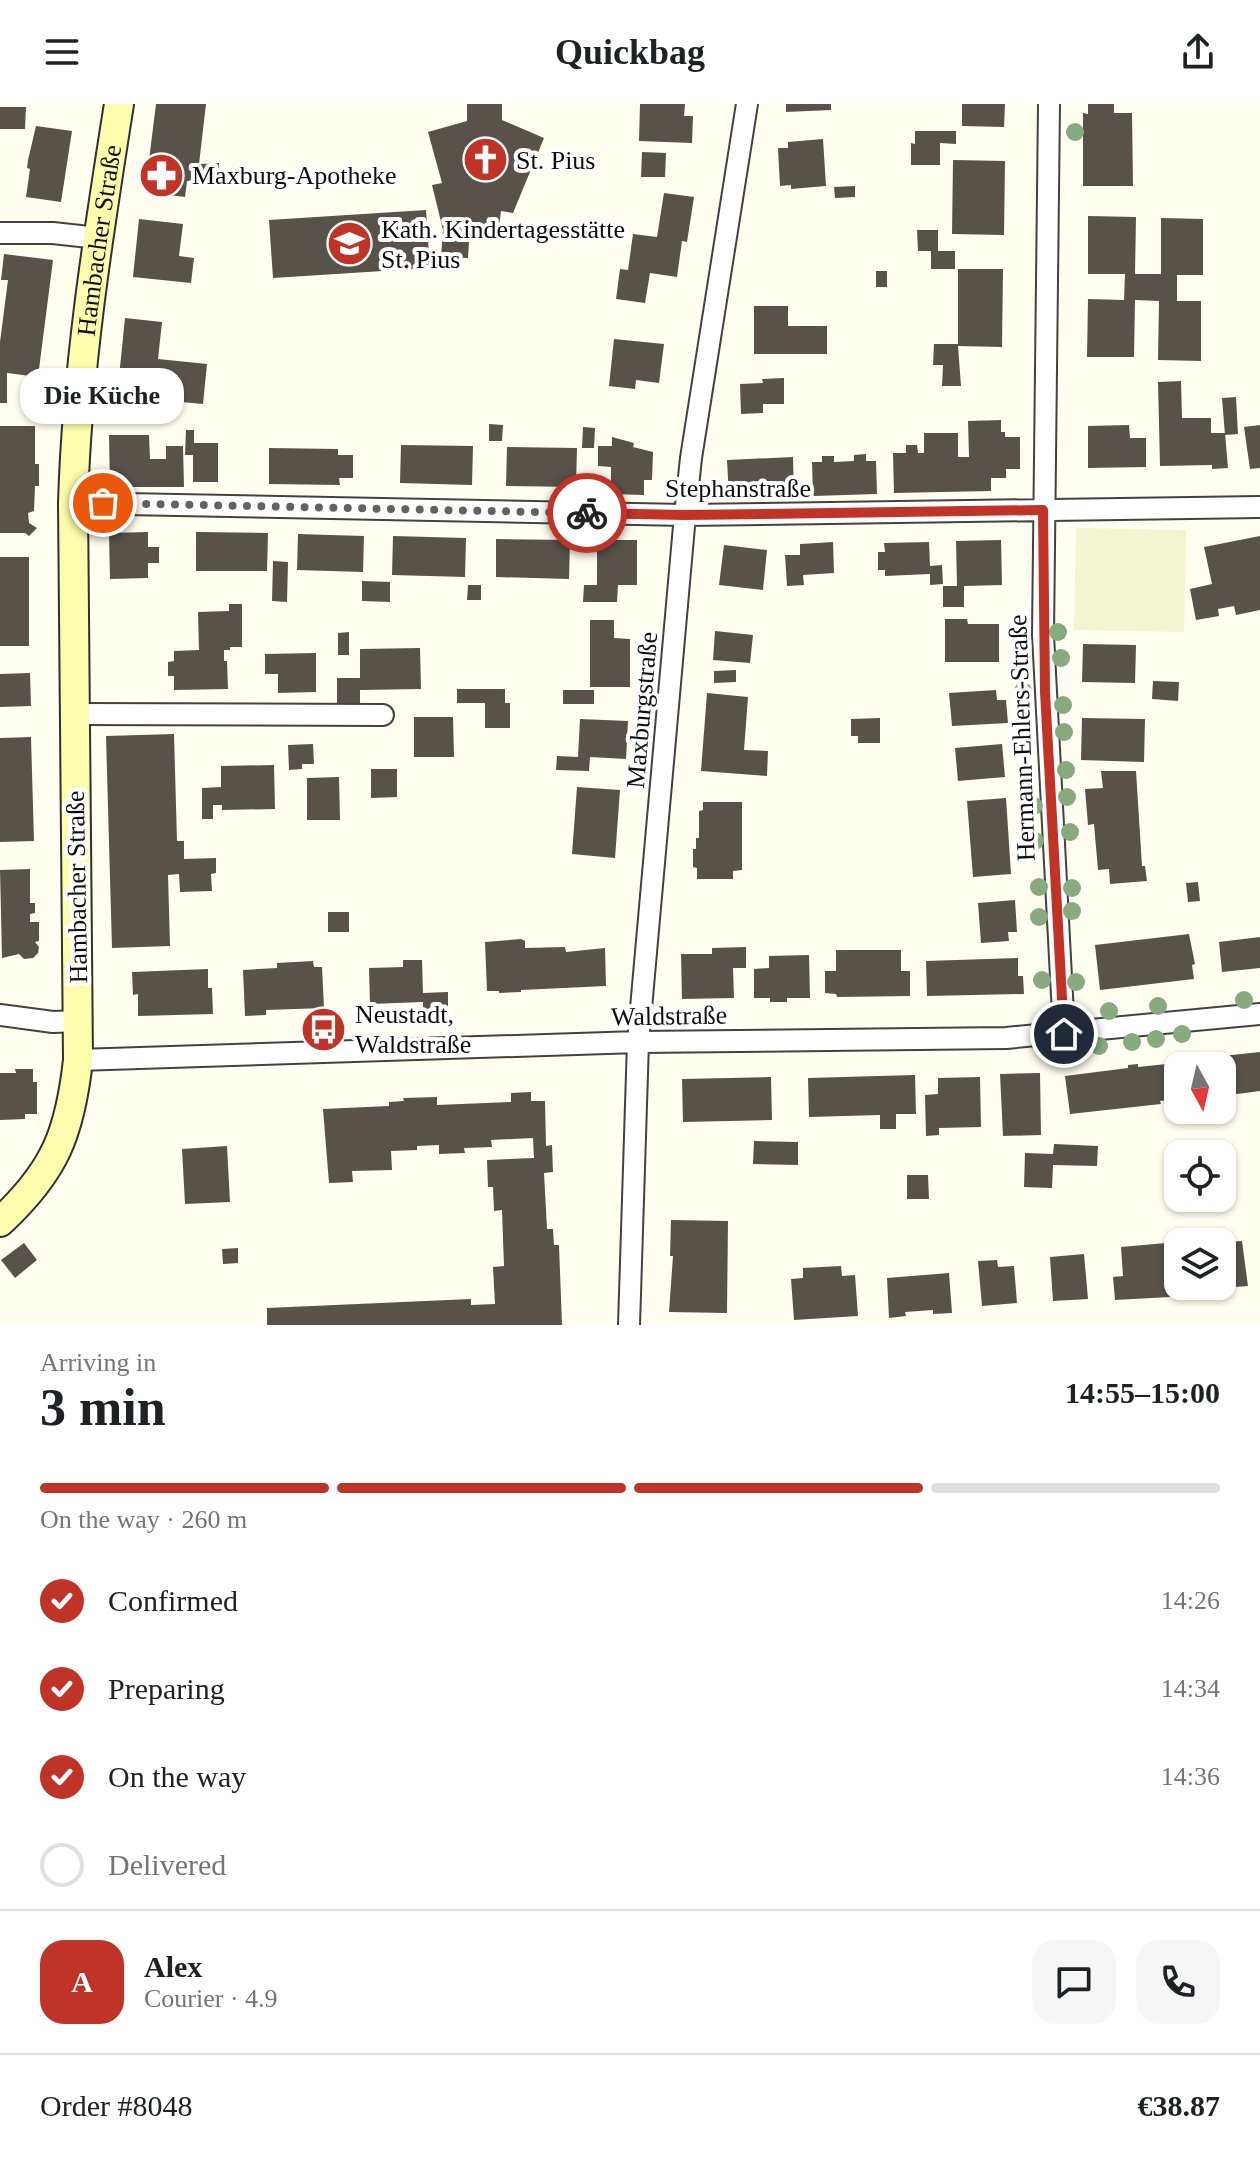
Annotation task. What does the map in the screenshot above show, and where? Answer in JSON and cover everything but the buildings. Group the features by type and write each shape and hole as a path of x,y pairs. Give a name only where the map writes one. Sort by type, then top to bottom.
{"street":[{"name":"Hambacher Straße","path":"0,1222 37,1183 59,1148 70,1114 78,1060 73,503 81,366 119,104"},
{"name":"Maxburgstraße","path":"629,1325 638,1042 685,515 691,458 747,104"},
{"name":"Hermann-Ehlers-Straße","path":"1049,104 1043,510 1045,681 1064,1034"},
{"path":"0,233 53,233 98,238"},
{"name":"Stephanstraße","path":"73,503 685,515 1260,507"},
{"path":"75,714 383,715"},
{"name":"Waldstraße","path":"78,1060 638,1042 915,1041 1064,1034 1260,1014"},
{"path":"0,1015 53,1022 79,1021"}],"green space":[{"path":"1076,528 1186,530 1184,632 1074,630"}],"way so far":[{"path":"103,503 587,513"}],"place":[{"name":"St. Pius","path":"485,160"},
{"name":"Maxburg-Apotheke","path":"161,175"},
{"name":"Kath. Kindertagesstätte St. Pius","path":"350,244"},
{"name":"Die Küche","path":"103,503"},
{"name":"Neustadt, Waldstraße","path":"324,1029"}],"route":[{"path":"587,513 685,515 1043,510 1045,692 1064,1034"}]}
